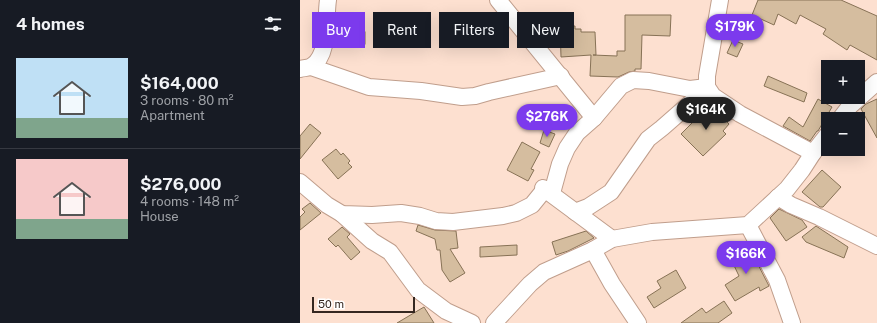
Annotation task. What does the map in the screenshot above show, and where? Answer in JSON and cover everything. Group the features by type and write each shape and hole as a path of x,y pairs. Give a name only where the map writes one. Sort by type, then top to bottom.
{"street":[{"path":"306,68 319,60 324,50 328,0"},
{"path":"498,0 594,118"},
{"path":"575,212 588,207 611,192 648,139 694,100 704,87 720,0"},
{"path":"306,68 369,87 421,91 462,97 475,96 561,76"},
{"path":"342,214 372,215 400,213 420,216 436,221 453,222 477,220 516,213 532,205 560,164 567,148 577,133 594,118 621,86 633,80 649,81 690,88 704,87 713,96 740,114 813,153"},
{"path":"845,112 877,82"},
{"path":"494,323 530,284 544,272 594,250 612,239 652,232 748,225 787,189 821,143"},
{"path":"300,182 327,205 342,214 372,241 390,252 418,290 446,310 472,323"},
{"path":"544,189 612,239"},
{"path":"778,197 791,205 814,214 877,246"},
{"path":"748,225 777,280 792,323"},
{"path":"594,250 612,284 638,323"}],"building":[{"path":"758,0 841,0 877,16 877,60 850,45 847,50 823,34 826,29 800,15 796,24 778,14 774,25 752,15"},
{"path":"625,15 671,15 670,36 642,35 641,69 635,69 635,71 618,77 590,76 591,55 561,57 561,48 574,48 575,26 575,29 581,29 581,32 595,32 596,55 593,55 617,56 617,51 625,51"},
{"path":"733,40 743,44 737,57 727,53"},
{"path":"768,76 807,93 804,102 764,86"},
{"path":"818,99 821,101 821,104 827,104 832,107 829,112 821,112 821,126 810,141 783,126 789,117 803,127"},
{"path":"877,99 877,138 865,116 865,112 863,112 861,109 866,104"},
{"path":"713,108 729,124 723,131 726,134 703,156 681,134 703,112 707,115"},
{"path":"310,124 321,133 300,159 300,136"},
{"path":"544,130 555,134 549,147 540,143"},
{"path":"522,142 540,152 531,169 534,170 528,181 507,170"},
{"path":"336,149 341,155 343,153 350,161 348,163 352,167 338,179 322,160"},
{"path":"822,170 841,187 823,207 820,207 802,192"},
{"path":"310,203 321,213 300,230 300,217 305,212 302,209"},
{"path":"779,209 802,220 807,227 786,241 770,218"},
{"path":"418,225 435,230 456,231 458,248 450,249 465,273 450,282 442,270 440,250 437,250 435,239 416,231"},
{"path":"816,226 848,247 844,258 806,242 802,237"},
{"path":"342,227 350,234 347,237 360,252 351,260 338,245 336,247 328,239"},
{"path":"586,231 594,238 568,251 556,255 552,242"},
{"path":"517,245 517,255 480,257 480,247"},
{"path":"749,247 769,286 760,291 759,287 735,301 725,285 739,276 730,257"},
{"path":"676,270 686,288 654,308 647,297 661,288 657,281"},
{"path":"724,301 732,313 718,323 681,323 702,308 706,313"},
{"path":"424,307 434,323 397,323"}]}
